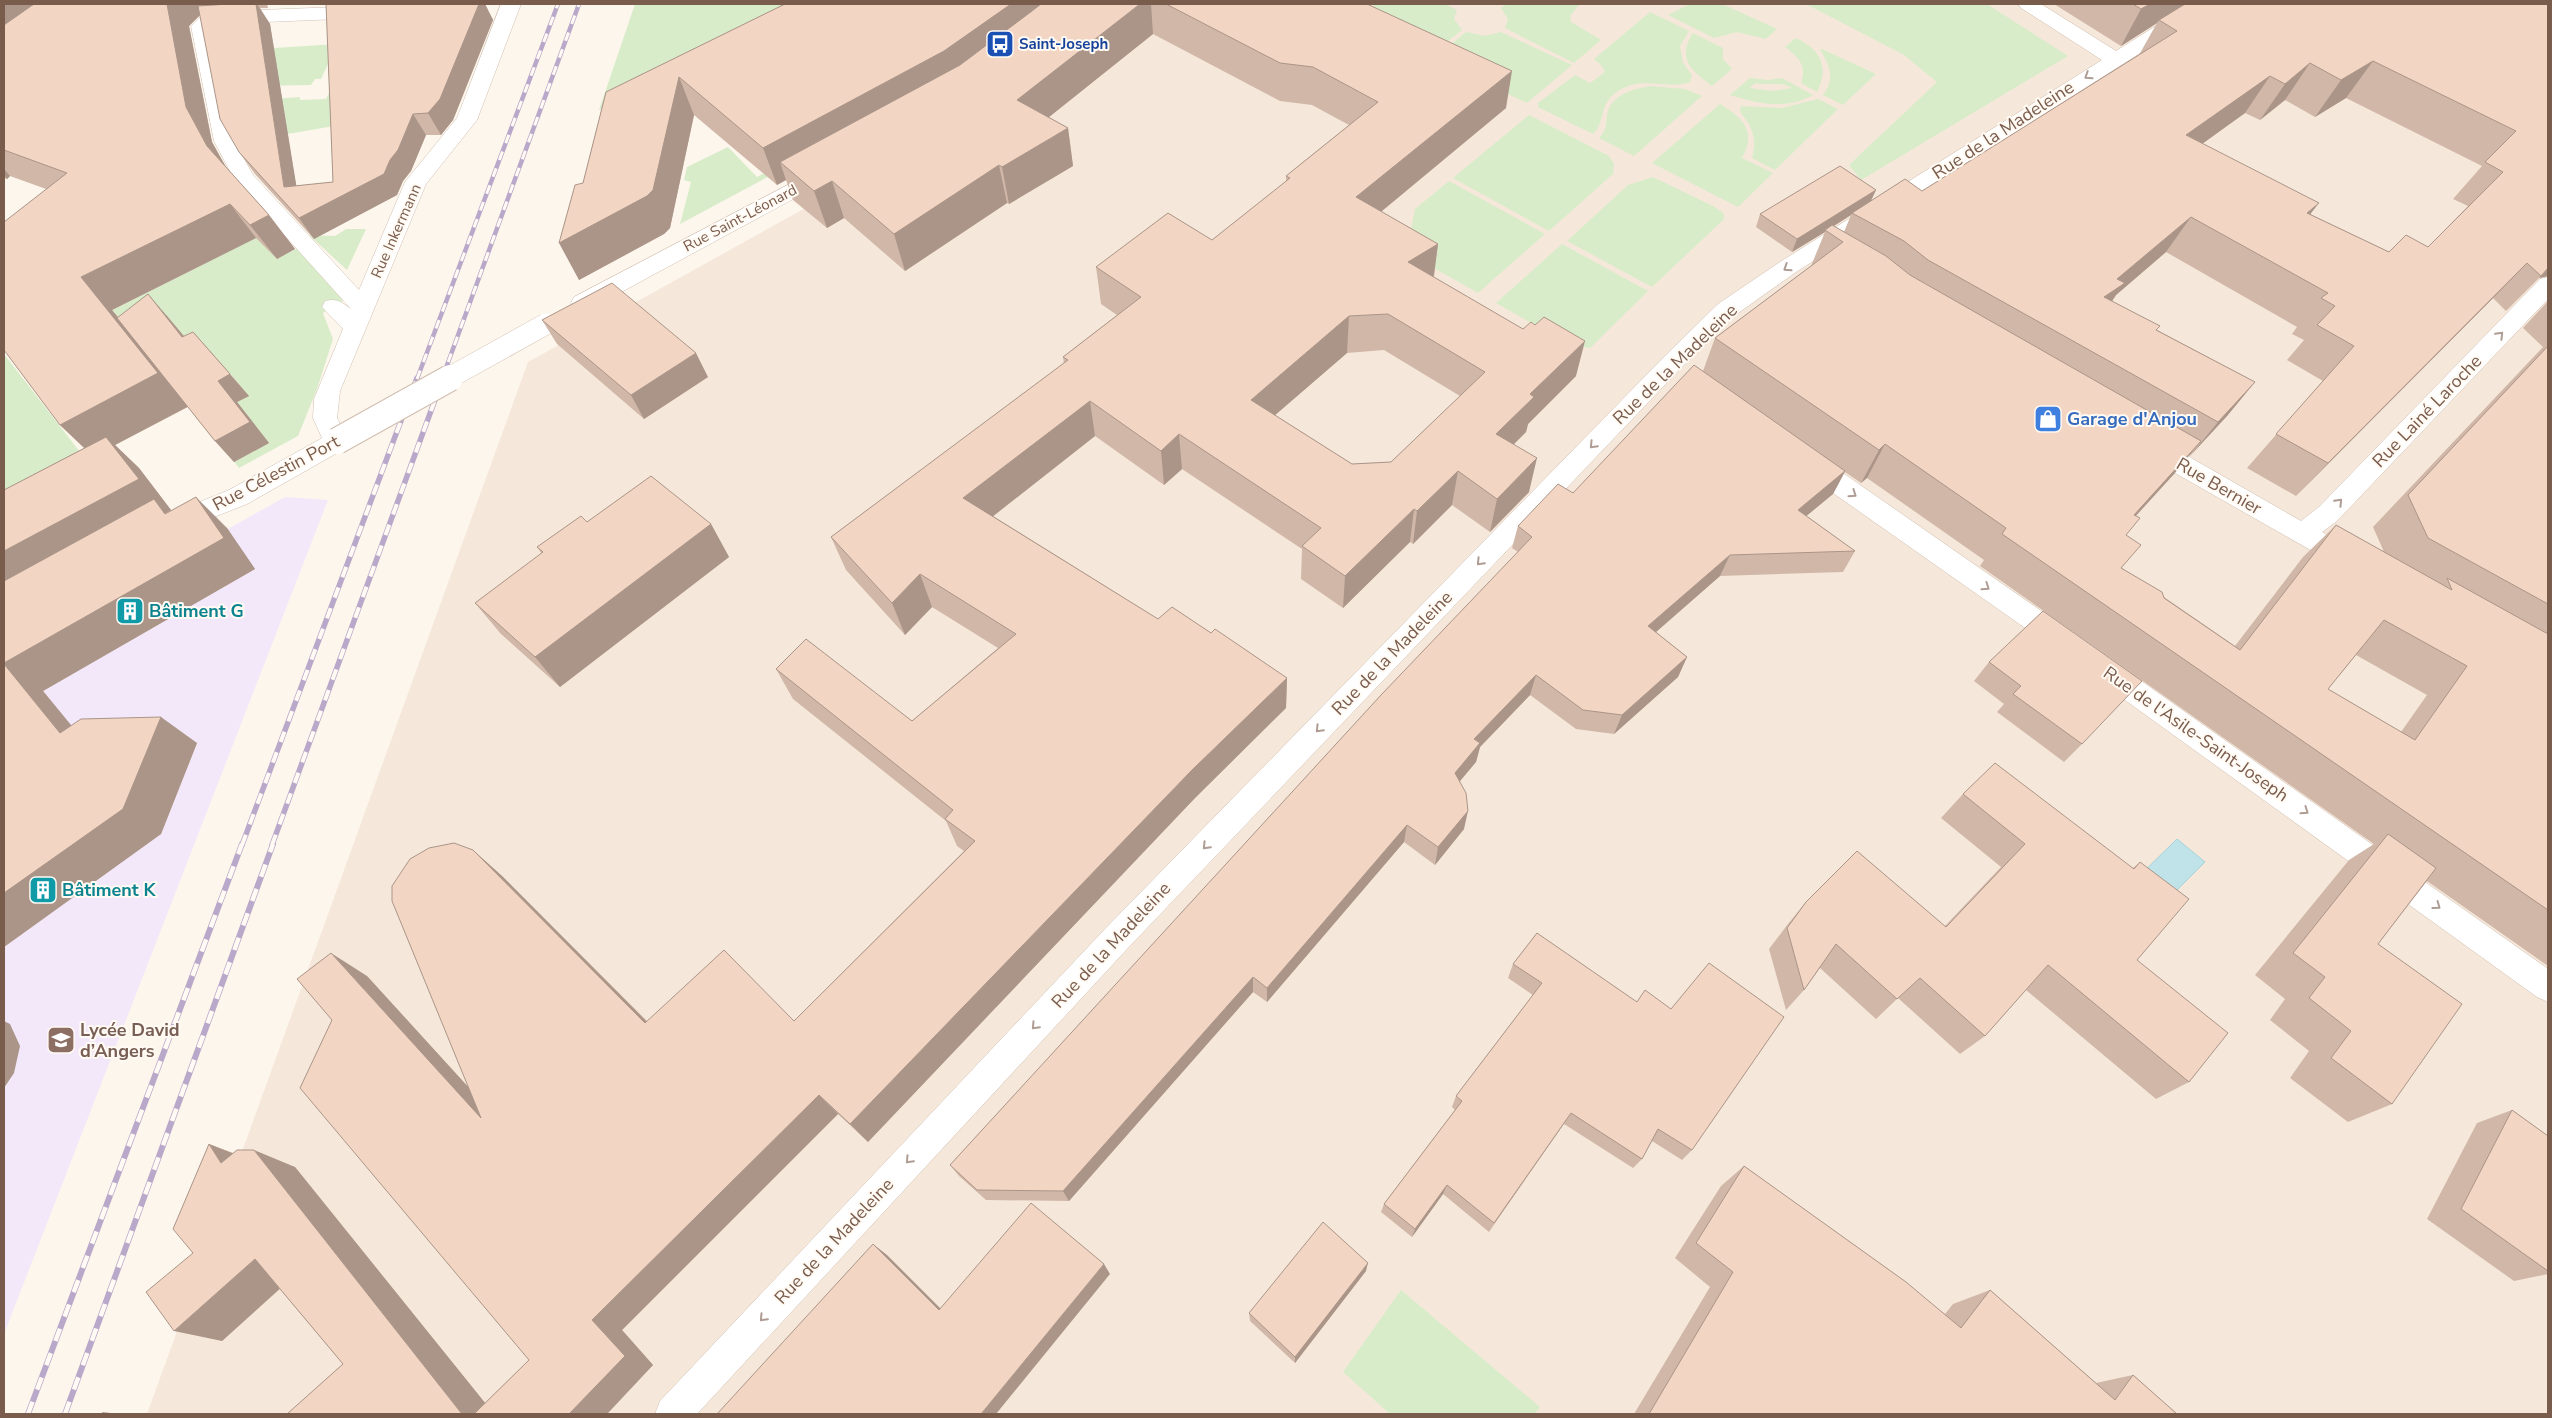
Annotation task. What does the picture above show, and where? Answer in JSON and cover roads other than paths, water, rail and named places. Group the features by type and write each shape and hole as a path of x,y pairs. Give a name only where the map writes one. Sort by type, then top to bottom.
{"street":[{"path":"2028,4 2114,59"},
{"name":"Rue de la Madeleine","path":"673,1414 1116,939 1671,364 1726,310 1817,249 2114,59 2204,4"},
{"name":"Rue Inkermann","path":"328,441 323,410 328,391 358,316 416,182 467,120 502,9"},
{"path":"358,316 245,179 224,140 200,26 210,18 383,12"},
{"name":"Rue Saint-Léonard","path":"546,324 618,283 842,163"},
{"path":"1817,249 1838,261"},
{"name":"Rue Lainé Laroche","path":"2302,534 2328,514 2548,285"},
{"path":"332,307 358,316"},
{"name":"Rue Célestin Port","path":"156,533 181,519 238,497 328,441 546,324"},
{"path":"1671,364 1695,381"},
{"name":"Rue Bernier","path":"2132,436 2370,572"},
{"name":"Rue de l'Asile-Saint-Joseph","path":"1790,449 2368,856 2548,986"}],"water":[{"path":"2177,839 2205,862 2159,908 2131,884"}],"railway":[{"path":"417,379 558,4"},
{"path":"442,379 579,4"},
{"path":"242,845 417,378"},
{"path":"272,845 443,378"},
{"path":"28,1414 242,844"},
{"path":"65,1414 273,844"}],"place":[{"name":"Saint-Joseph","path":"1000,44"},
{"name":"Garage d'Anjou","path":"2048,419"},
{"name":"Bâtiment G","path":"130,611"},
{"name":"Bâtiment K","path":"43,890"},
{"name":"Lycée David d’Angers","path":"61,1040"}]}
